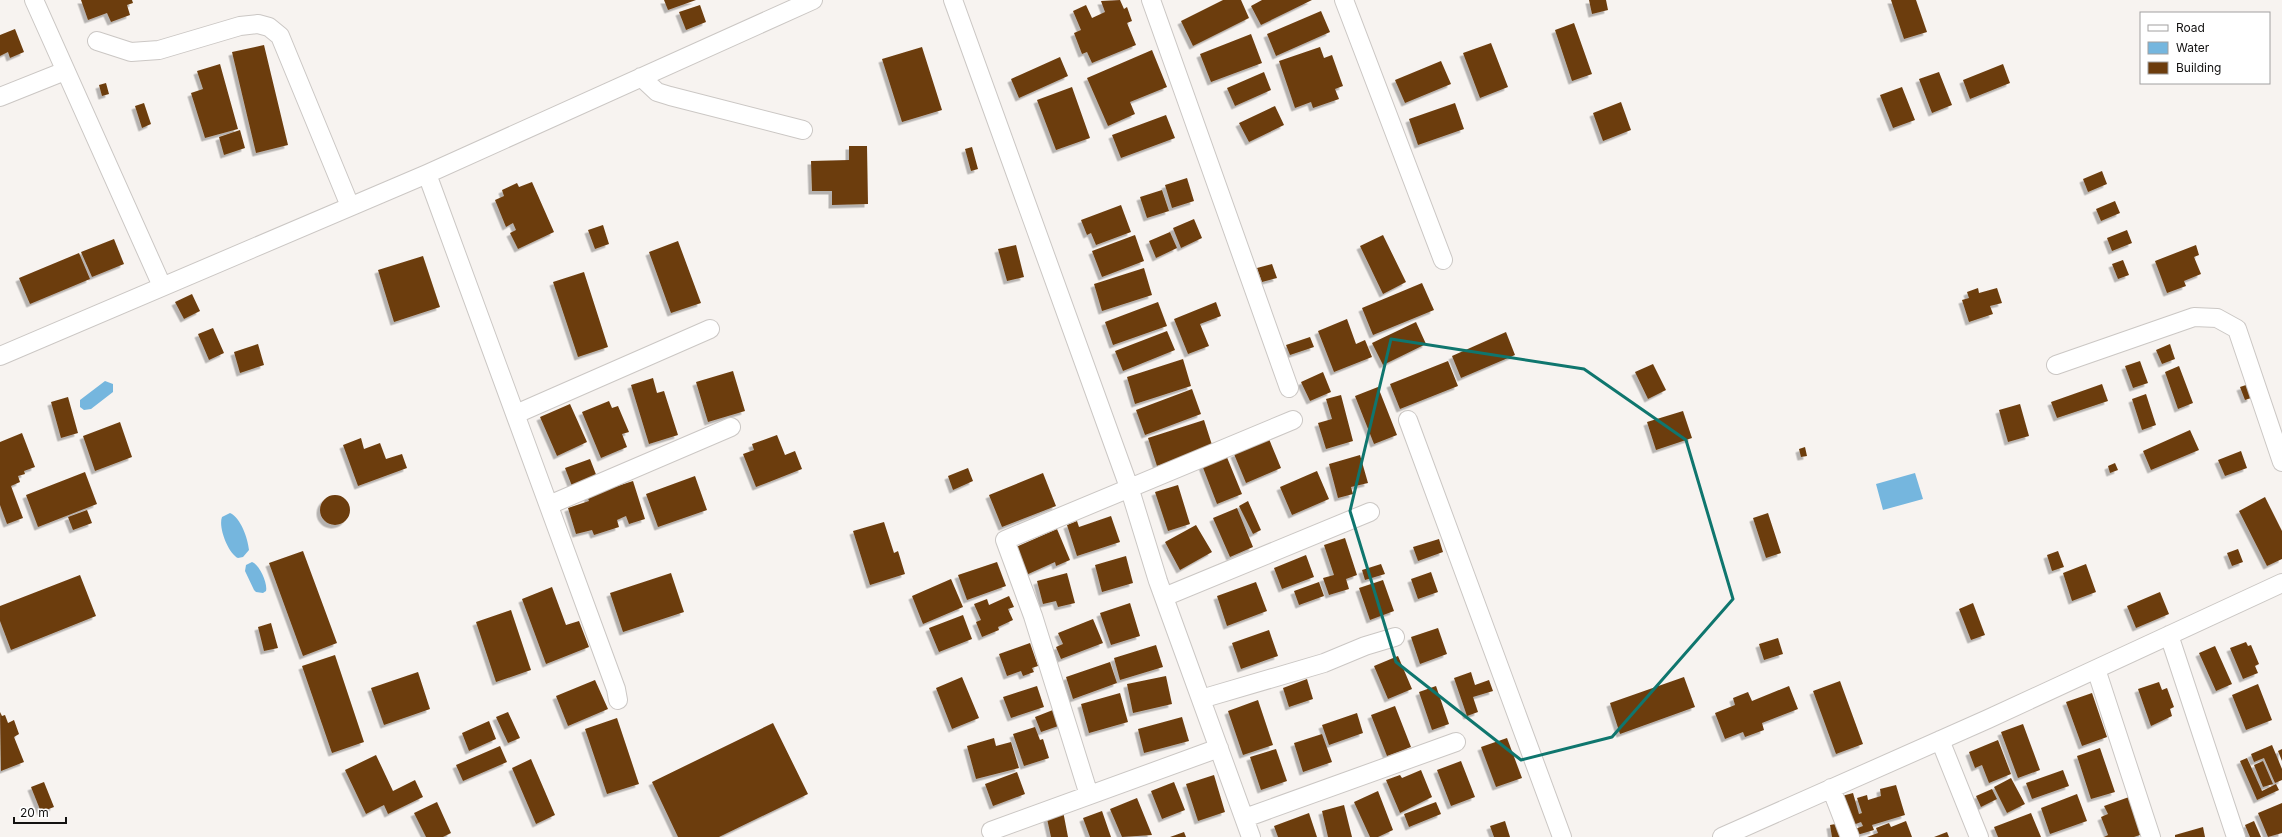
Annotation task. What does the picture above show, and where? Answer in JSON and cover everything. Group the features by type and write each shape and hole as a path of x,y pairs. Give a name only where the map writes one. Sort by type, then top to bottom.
{"street":[{"path":"34,0 162,286"},
{"path":"0,356 427,174 813,0"},
{"path":"953,0 1130,490 1164,598 1252,837"},
{"path":"1151,0 1289,388"},
{"path":"1344,0 1443,260"},
{"path":"97,42 131,52 159,50 240,26 258,24 269,27 280,36 350,206"},
{"path":"0,97 65,71"},
{"path":"641,77 657,92 803,130"},
{"path":"427,174 616,689 618,700"},
{"path":"2056,365 2194,317 2217,318 2237,329 2282,462"},
{"path":"516,414 710,329"},
{"path":"1089,795 1033,616 1005,540 1130,490 1293,420"},
{"path":"1408,420 1562,837"},
{"path":"549,505 731,427"},
{"path":"1164,598 1370,512"},
{"path":"1722,837 1940,740 2282,583"},
{"path":"2169,635 2236,837"},
{"path":"1201,699 1324,663 1365,646 1395,637"},
{"path":"2096,669 2151,837"},
{"path":"1940,740 1979,837"},
{"path":"1245,818 1456,742"},
{"path":"991,831 1219,748"},
{"path":"1832,788 1850,837"}],"highlighted area":[{"path":"1391,339 1584,369 1686,440 1733,599 1612,737 1521,760 1396,662 1350,511"}],"water":[{"path":"105,381 113,384 113,392 91,409 84,410 80,407 80,400"},
{"path":"1915,473 1923,499 1883,510 1876,484"},
{"path":"230,513 241,524 247,540 249,550 243,557 238,558 231,551 227,545 221,527 222,517"},
{"path":"252,562 255,563 260,570 266,583 266,591 263,593 256,592 254,590 245,571 246,565"}],"building":[{"path":"81,0 132,0 133,3 127,5 130,15 111,22 107,13 88,20"},
{"path":"664,0 696,0 668,10"},
{"path":"1120,0 1124,9 1127,7 1132,21 1127,23 1136,45 1092,63 1087,52 1082,54 1074,33 1081,30 1073,11 1086,5 1092,18 1105,12 1101,1"},
{"path":"1223,0 1241,0 1249,18 1193,46 1181,21"},
{"path":"1262,0 1312,0 1261,25 1251,6"},
{"path":"1589,0 1606,0 1608,10 1592,14"},
{"path":"1891,0 1916,0 1927,32 1904,39"},
{"path":"700,5 706,22 686,30 679,12"},
{"path":"1321,11 1330,32 1276,56 1267,34"},
{"path":"1574,23 1592,74 1572,81 1555,30"},
{"path":"15,29 24,52 10,58 8,52 0,56 0,35"},
{"path":"1251,34 1262,63 1211,82 1200,54"},
{"path":"1491,43 1508,87 1480,98 1463,53"},
{"path":"264,45 288,145 256,153 232,52"},
{"path":"922,47 942,110 902,122 882,59"},
{"path":"1320,47 1324,58 1332,55 1343,86 1335,89 1339,99 1313,108 1311,102 1295,108 1279,61"},
{"path":"1152,50 1167,87 1130,102 1135,114 1108,126 1087,78"},
{"path":"1060,57 1068,76 1019,98 1011,79"},
{"path":"1441,61 1451,84 1405,103 1395,80"},
{"path":"220,64 238,129 205,138 191,93 203,89 197,71"},
{"path":"2003,64 2010,83 1970,99 1963,80"},
{"path":"1264,72 1271,90 1235,106 1227,88"},
{"path":"1939,72 1952,105 1932,113 1919,79"},
{"path":"106,83 109,94 102,96 99,85"},
{"path":"1072,87 1090,138 1056,150 1037,100"},
{"path":"1902,87 1915,120 1893,128 1880,95"},
{"path":"1621,102 1631,130 1603,141 1593,113"},
{"path":"144,103 151,124 142,128 135,106"},
{"path":"1455,103 1464,129 1418,145 1409,119"},
{"path":"1275,106 1284,125 1249,142 1239,123"},
{"path":"1166,115 1175,138 1121,158 1112,135"},
{"path":"240,130 245,148 224,155 219,137"},
{"path":"849,146 867,146 868,204 832,205 832,191 812,191 811,161 849,160"},
{"path":"972,147 978,169 971,171 965,149"},
{"path":"2102,171 2107,184 2088,192 2083,179"},
{"path":"1187,178 1194,201 1172,208 1165,185"},
{"path":"532,182 554,232 518,249 510,233 516,230 513,223 506,227 495,200 504,196 502,190 517,183 519,187"},
{"path":"1162,190 1169,211 1147,218 1140,197"},
{"path":"2115,201 2120,213 2101,221 2096,209"},
{"path":"1121,205 1131,232 1096,245 1091,233 1087,235 1081,220"},
{"path":"1194,219 1202,238 1181,248 1173,228"},
{"path":"603,225 609,244 595,249 588,230"},
{"path":"2127,230 2132,243 2112,251 2107,238"},
{"path":"1170,232 1177,248 1156,258 1149,241"},
{"path":"1135,235 1144,261 1102,277 1092,251"},
{"path":"1383,235 1406,282 1383,294 1360,246"},
{"path":"114,239 124,264 92,277 81,252"},
{"path":"678,241 701,303 671,313 649,252"},
{"path":"1016,245 1024,277 1007,281 998,249"},
{"path":"2196,245 2199,255 2194,257 2201,274 2184,281 2186,286 2167,293 2155,261"},
{"path":"79,253 90,279 30,304 19,278"},
{"path":"423,256 440,307 394,322 378,270"},
{"path":"2123,260 2129,275 2118,279 2112,264"},
{"path":"1272,264 1277,278 1262,282 1257,268"},
{"path":"1144,268 1152,295 1102,311 1094,284"},
{"path":"584,272 608,347 578,357 553,282"},
{"path":"1422,283 1434,310 1373,335 1362,308"},
{"path":"1978,288 1979,293 1997,288 2002,303 1990,306 1993,314 1969,322 1962,300 1969,298 1967,292"},
{"path":"192,294 200,311 184,319 175,302"},
{"path":"1158,302 1167,326 1113,345 1105,322"},
{"path":"1216,302 1221,316 1200,324 1209,346 1188,354 1174,319"},
{"path":"1347,319 1356,344 1365,340 1372,357 1334,372 1318,331"},
{"path":"1416,322 1426,344 1383,365 1372,343"},
{"path":"213,328 224,353 209,360 198,334"},
{"path":"1167,331 1175,350 1123,371 1115,351"},
{"path":"1506,332 1515,355 1461,378 1452,356"},
{"path":"1310,337 1314,347 1290,355 1286,345"},
{"path":"258,344 264,365 240,373 234,352"},
{"path":"2170,344 2175,359 2162,364 2156,350"},
{"path":"1183,359 1191,386 1135,404 1127,377"},
{"path":"1448,361 1458,386 1400,409 1390,384"},
{"path":"2140,361 2148,383 2133,388 2125,366"},
{"path":"1653,364 1666,390 1648,399 1635,372"},
{"path":"2179,366 2193,403 2178,409 2165,372"},
{"path":"733,371 745,411 708,422 696,382"},
{"path":"1323,372 1331,392 1310,401 1301,382"},
{"path":"653,378 657,393 664,391 678,435 649,444 631,385"},
{"path":"2102,384 2108,401 2057,418 2051,402"},
{"path":"2246,385 2251,398 2245,400 2240,387"},
{"path":"1378,387 1397,435 1374,444 1355,396"},
{"path":"1192,389 1201,414 1145,435 1136,410"},
{"path":"2146,394 2156,425 2142,430 2132,399"},
{"path":"1341,395 1353,441 1326,449 1318,423 1332,419 1326,399"},
{"path":"68,397 78,433 61,438 51,402"},
{"path":"609,401 612,408 618,406 629,432 622,434 627,447 601,458 582,412"},
{"path":"570,404 587,442 557,456 540,417"},
{"path":"2020,404 2029,436 2008,442 1999,410"},
{"path":"1683,411 1692,438 1656,450 1647,422"},
{"path":"1204,420 1213,448 1157,466 1148,438"},
{"path":"120,422 132,457 95,471 83,436"},
{"path":"2190,430 2199,450 2151,470 2143,451"},
{"path":"22,433 35,467 24,471 25,474 18,476 20,482 11,486 23,518 7,524 0,505 0,442"},
{"path":"777,435 785,455 795,451 802,469 756,487 743,454 754,450 752,444"},
{"path":"361,438 364,449 380,443 386,459 402,454 407,468 358,486 343,445"},
{"path":"1269,439 1281,468 1246,483 1234,454"},
{"path":"1805,447 1807,456 1801,457 1799,449"},
{"path":"2241,451 2247,468 2225,476 2218,460"},
{"path":"1226,455 1242,494 1217,504 1202,465"},
{"path":"1360,455 1368,483 1351,487 1353,494 1338,498 1329,464"},
{"path":"590,459 597,477 572,486 565,468"},
{"path":"2115,463 2118,470 2110,473 2108,466"},
{"path":"968,468 973,481 953,490 948,476"},
{"path":"1317,471 1329,499 1292,515 1280,487"},
{"path":"85,472 97,504 38,527 26,495"},
{"path":"1043,473 1056,506 1002,527 989,495"},
{"path":"695,476 707,510 658,527 646,494"},
{"path":"633,481 645,519 629,524 626,516 617,520 619,527 594,535 592,530 576,534 568,508 589,501 587,496"},
{"path":"1178,485 1190,524 1168,531 1155,492"},
{"path":"335,495 341,496 349,504 349,516 341,524 335,525 329,524 321,516 320,510 321,504 329,496"},
{"path":"2265,497 2282,531 2282,559 2267,566 2239,511"},
{"path":"1248,501 1261,530 1253,534 1239,506"},
{"path":"1237,508 1253,547 1230,557 1213,518"},
{"path":"87,510 92,523 73,530 68,517"},
{"path":"1768,513 1781,553 1766,558 1753,518"},
{"path":"1111,516 1120,542 1077,556 1067,525 1077,521 1079,527"},
{"path":"884,522 894,553 898,551 905,574 870,585 853,531"},
{"path":"1196,525 1212,552 1180,570 1165,542"},
{"path":"1057,529 1070,560 1056,566 1055,562 1026,575 1014,548"},
{"path":"1345,538 1357,575 1346,579 1349,589 1329,595 1323,578 1334,575 1324,545"},
{"path":"1439,539 1443,552 1418,561 1413,547"},
{"path":"2238,549 2243,562 2232,566 2227,553"},
{"path":"303,551 337,643 303,656 269,563"},
{"path":"2058,551 2064,567 2052,571 2047,555"},
{"path":"1306,555 1314,577 1282,589 1274,568"},
{"path":"1126,556 1133,583 1102,592 1095,565"},
{"path":"997,562 1006,586 967,600 958,575"},
{"path":"1381,564 1385,574 1365,580 1362,570"},
{"path":"2086,564 2096,592 2072,601 2063,573"},
{"path":"1431,572 1438,592 1418,599 1411,579"},
{"path":"671,573 684,612 623,632 610,593"},
{"path":"1067,573 1075,603 1058,607 1056,601 1043,604 1037,581"},
{"path":"80,575 96,616 11,650 0,621 0,606"},
{"path":"951,579 963,607 923,624 912,596"},
{"path":"1383,580 1394,611 1370,620 1359,588"},
{"path":"1256,582 1267,611 1227,626 1217,596"},
{"path":"1319,582 1324,596 1299,605 1294,591"},
{"path":"552,587 566,625 579,621 589,647 546,664 522,599"},
{"path":"2160,592 2169,614 2136,628 2127,606"},
{"path":"1009,596 1014,607 1008,609 1013,620 998,627 999,630 982,637 976,622 981,620 974,604 987,599 989,605"},
{"path":"1130,603 1140,636 1111,645 1100,613"},
{"path":"1973,603 1985,635 1971,640 1959,609"},
{"path":"511,610 531,670 496,682 476,622"},
{"path":"963,615 972,639 939,652 929,628"},
{"path":"1093,619 1103,643 1061,659 1056,647 1063,644 1058,633"},
{"path":"271,623 278,648 264,651 258,627"},
{"path":"1438,628 1447,654 1420,664 1411,637"},
{"path":"1269,630 1278,656 1241,669 1232,643"},
{"path":"1778,638 1783,654 1764,660 1759,644"},
{"path":"2246,642 2248,646 2251,645 2259,664 2255,666 2258,673 2243,679 2230,648"},
{"path":"1030,643 1038,666 1032,668 1034,672 1023,676 1021,671 1007,676 999,654"},
{"path":"1156,645 1163,667 1120,680 1114,658"},
{"path":"2215,646 2232,684 2216,691 2199,653"},
{"path":"335,655 364,742 332,753 302,666"},
{"path":"1398,656 1412,689 1388,699 1374,666"},
{"path":"1110,662 1117,683 1073,699 1066,677"},
{"path":"418,672 430,709 384,725 371,688"},
{"path":"1471,672 1475,685 1489,680 1493,691 1473,697 1478,712 1467,716 1454,678"},
{"path":"1166,676 1172,704 1133,713 1127,684"},
{"path":"962,677 979,718 952,729 936,688"},
{"path":"1684,677 1695,707 1620,734 1610,703"},
{"path":"1307,679 1313,699 1289,707 1283,688"},
{"path":"595,680 608,709 568,726 556,696"},
{"path":"1840,681 1863,744 1836,754 1813,691"},
{"path":"2159,682 2162,690 2167,688 2174,707 2170,709 2172,716 2151,726 2138,689"},
{"path":"2258,684 2272,720 2246,730 2232,695"},
{"path":"1037,686 1044,707 1011,718 1003,697"},
{"path":"1436,686 1449,724 1432,730 1419,692"},
{"path":"1789,686 1798,709 1762,723 1764,730 1745,737 1743,732 1725,739 1715,713 1735,705 1733,698 1748,692 1752,701"},
{"path":"1120,693 1128,722 1089,733 1081,704"},
{"path":"2092,693 2107,737 2082,746 2066,702"},
{"path":"1258,700 1273,745 1243,755 1228,711"},
{"path":"1395,706 1411,747 1387,756 1371,715"},
{"path":"1058,708 1064,724 1041,732 1035,717"},
{"path":"0,712 2,716 5,715 8,723 14,720 19,734 14,737 24,762 1,771"},
{"path":"508,712 520,738 508,743 496,717"},
{"path":"1357,713 1363,733 1329,745 1322,725"},
{"path":"1182,717 1189,741 1144,753 1138,729"},
{"path":"617,718 639,784 607,794 585,729"},
{"path":"489,721 496,739 469,751 462,733"},
{"path":"773,723 808,794 719,837 678,837 652,782"},
{"path":"2023,724 2040,770 2018,778 2001,732"},
{"path":"1035,727 1040,740 1043,739 1049,758 1024,766 1013,734"},
{"path":"1322,734 1332,762 1303,772 1294,743"},
{"path":"994,738 996,746 1011,742 1019,768 976,779 967,746"},
{"path":"1507,738 1522,778 1496,787 1481,747"},
{"path":"1998,740 2011,774 1989,783 1982,765 1975,768 1969,752"},
{"path":"2272,745 2282,769 2282,780 2275,783 2264,758 2254,762 2251,754"},
{"path":"500,746 507,762 463,781 456,765"},
{"path":"2100,748 2115,792 2091,799 2077,756"},
{"path":"1276,749 1287,781 1261,790 1250,757"},
{"path":"2282,749 2282,761 2278,751"},
{"path":"376,755 393,791 415,780 423,797 388,814 384,805 366,814 345,770"},
{"path":"2247,758 2262,791 2276,784 2279,790 2257,800 2240,761"},
{"path":"531,759 555,815 536,824 512,768"},
{"path":"1461,761 1475,797 1451,806 1437,770"},
{"path":"2263,761 2273,784 2263,787 2254,765"},
{"path":"1421,770 1432,797 1400,813 1386,780 1400,775 1402,778"},
{"path":"2063,770 2069,786 2032,799 2026,783"},
{"path":"1017,772 1025,794 993,806 985,784"},
{"path":"1214,775 1225,812 1198,821 1186,784"},
{"path":"2011,778 2025,804 2007,813 1994,787"},
{"path":"44,782 54,807 41,812 31,787"},
{"path":"1174,782 1185,810 1162,819 1151,791"},
{"path":"1896,785 1905,815 1872,825 1874,830 1857,835 1855,829 1863,826 1861,822 1853,825 1842,796 1853,793 1859,814 1862,813 1857,798 1867,795 1868,800 1881,796 1880,789"},
{"path":"1992,789 1997,799 1981,807 1976,796"},
{"path":"1378,791 1393,830 1378,837 1370,837 1354,802"},
{"path":"2077,794 2087,821 2050,834 2041,808"},
{"path":"2129,797 2143,834 2134,837 2104,837 2108,835 2101,817 2108,814 2104,806"},
{"path":"1137,798 1152,835 1122,837 1110,809"},
{"path":"437,802 451,833 443,837 426,837 414,813"},
{"path":"1436,802 1441,814 1409,827 1404,814"},
{"path":"2282,803 2282,833 2268,837 2258,813"},
{"path":"1344,805 1352,837 1328,837 1322,811"},
{"path":"1063,811 1068,837 1051,837 1046,814"},
{"path":"1102,811 1111,837 1090,837 1083,818"},
{"path":"1309,813 1317,837 1278,837 1274,826"},
{"path":"2031,813 2041,837 1998,837 1994,827"},
{"path":"1505,821 1510,837 1494,837 1490,826"},
{"path":"1906,821 1912,837 1867,837 1878,833 1876,828 1889,823 1891,827"},
{"path":"2254,821 2261,837 2250,837 2245,825"},
{"path":"1841,823 1844,837 1832,837 1830,825"},
{"path":"2203,827 2205,837 2175,837 2175,835"},
{"path":"1184,832 1186,837 1170,837"},
{"path":"1947,832 1949,837 1934,837"}]}
